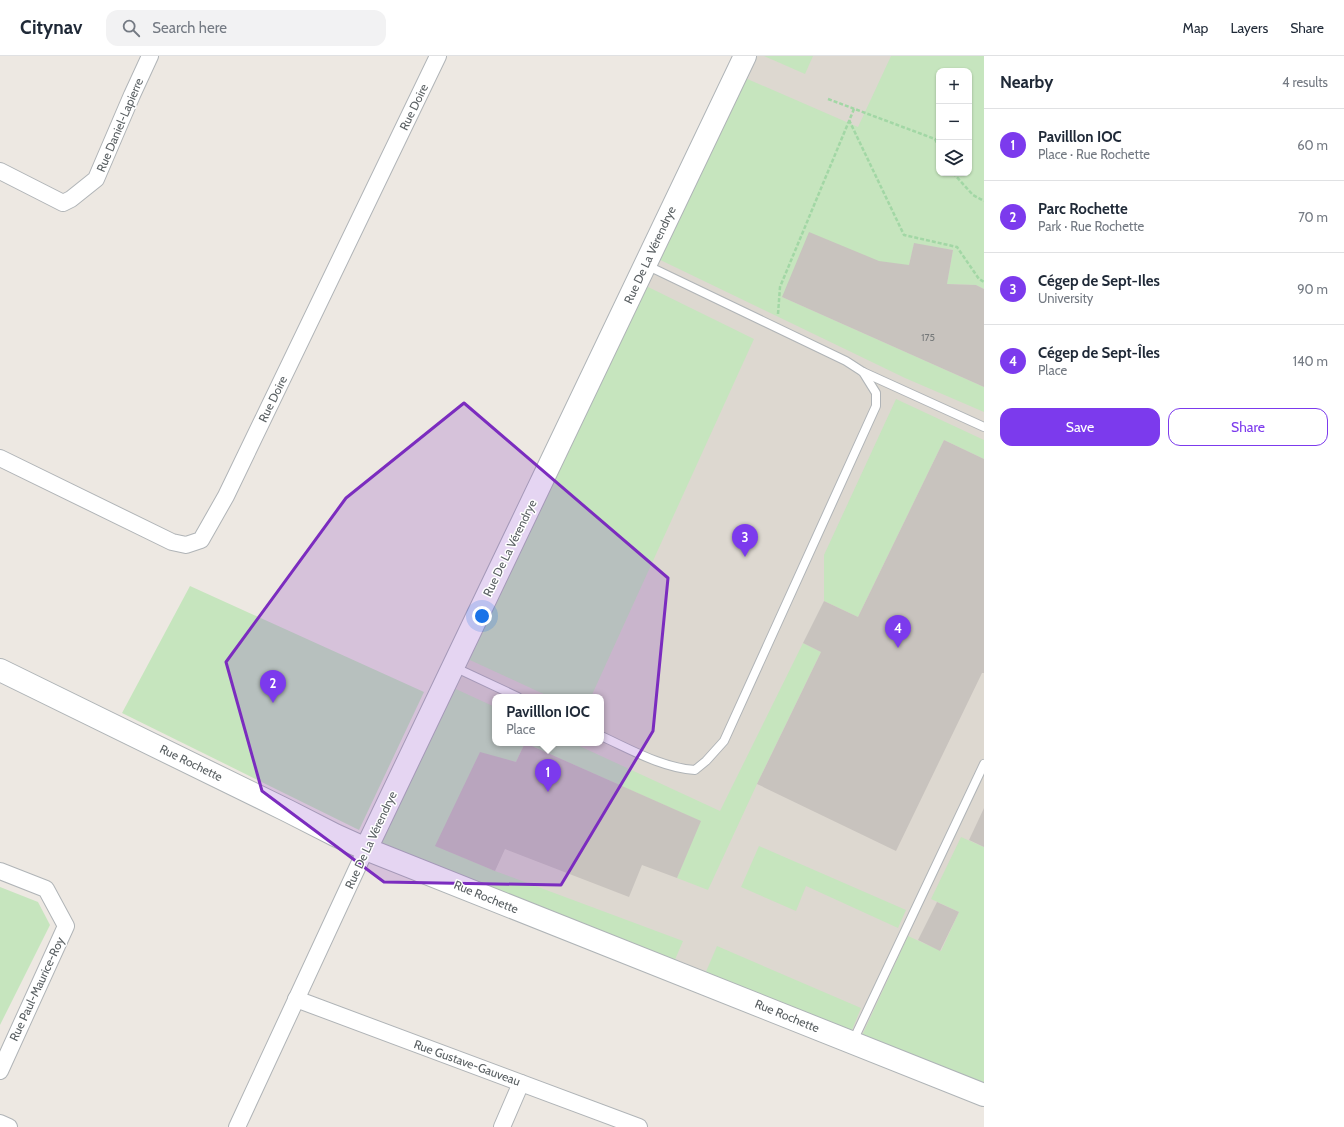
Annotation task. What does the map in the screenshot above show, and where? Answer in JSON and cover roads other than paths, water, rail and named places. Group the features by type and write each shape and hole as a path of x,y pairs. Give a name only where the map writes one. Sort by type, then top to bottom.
{"street":[{"name":"Rue Daniel-Lapierre","path":"0,172 63,203 71,199 96,179 150,56"},
{"name":"Rue Doire","path":"0,458 172,542 186,545 201,540 226,496 438,56"},
{"name":"Rue De La Vérendrye","path":"236,1127 366,849 745,56"},
{"name":"Rue Rochette","path":"0,670 366,849 984,1095"},
{"name":"Rue Paul-Maurice-Roy","path":"0,871 46,889 66,926 0,1071"},
{"name":"Rue Gustave-Gauveau","path":"296,999 639,1127"},
{"path":"502,1127 522,1083"},
{"path":"0,1124 9,1127"}],"lane":[{"path":"646,265 846,361 863,372 984,427"},
{"path":"604,737 645,756 682,769 695,770 706,761 724,741 876,406 876,392 863,372"},
{"path":"454,667 512,694"},
{"path":"852,1042 984,764"}],"place":[{"name":"Cégep de Sept-Iles","path":"745,557"},
{"name":"Cégep de Sept-Îles","path":"898,648"},
{"name":"Parc Rochette","path":"273,703"},
{"name":"Pavilllon IOC","path":"548,792"}]}
